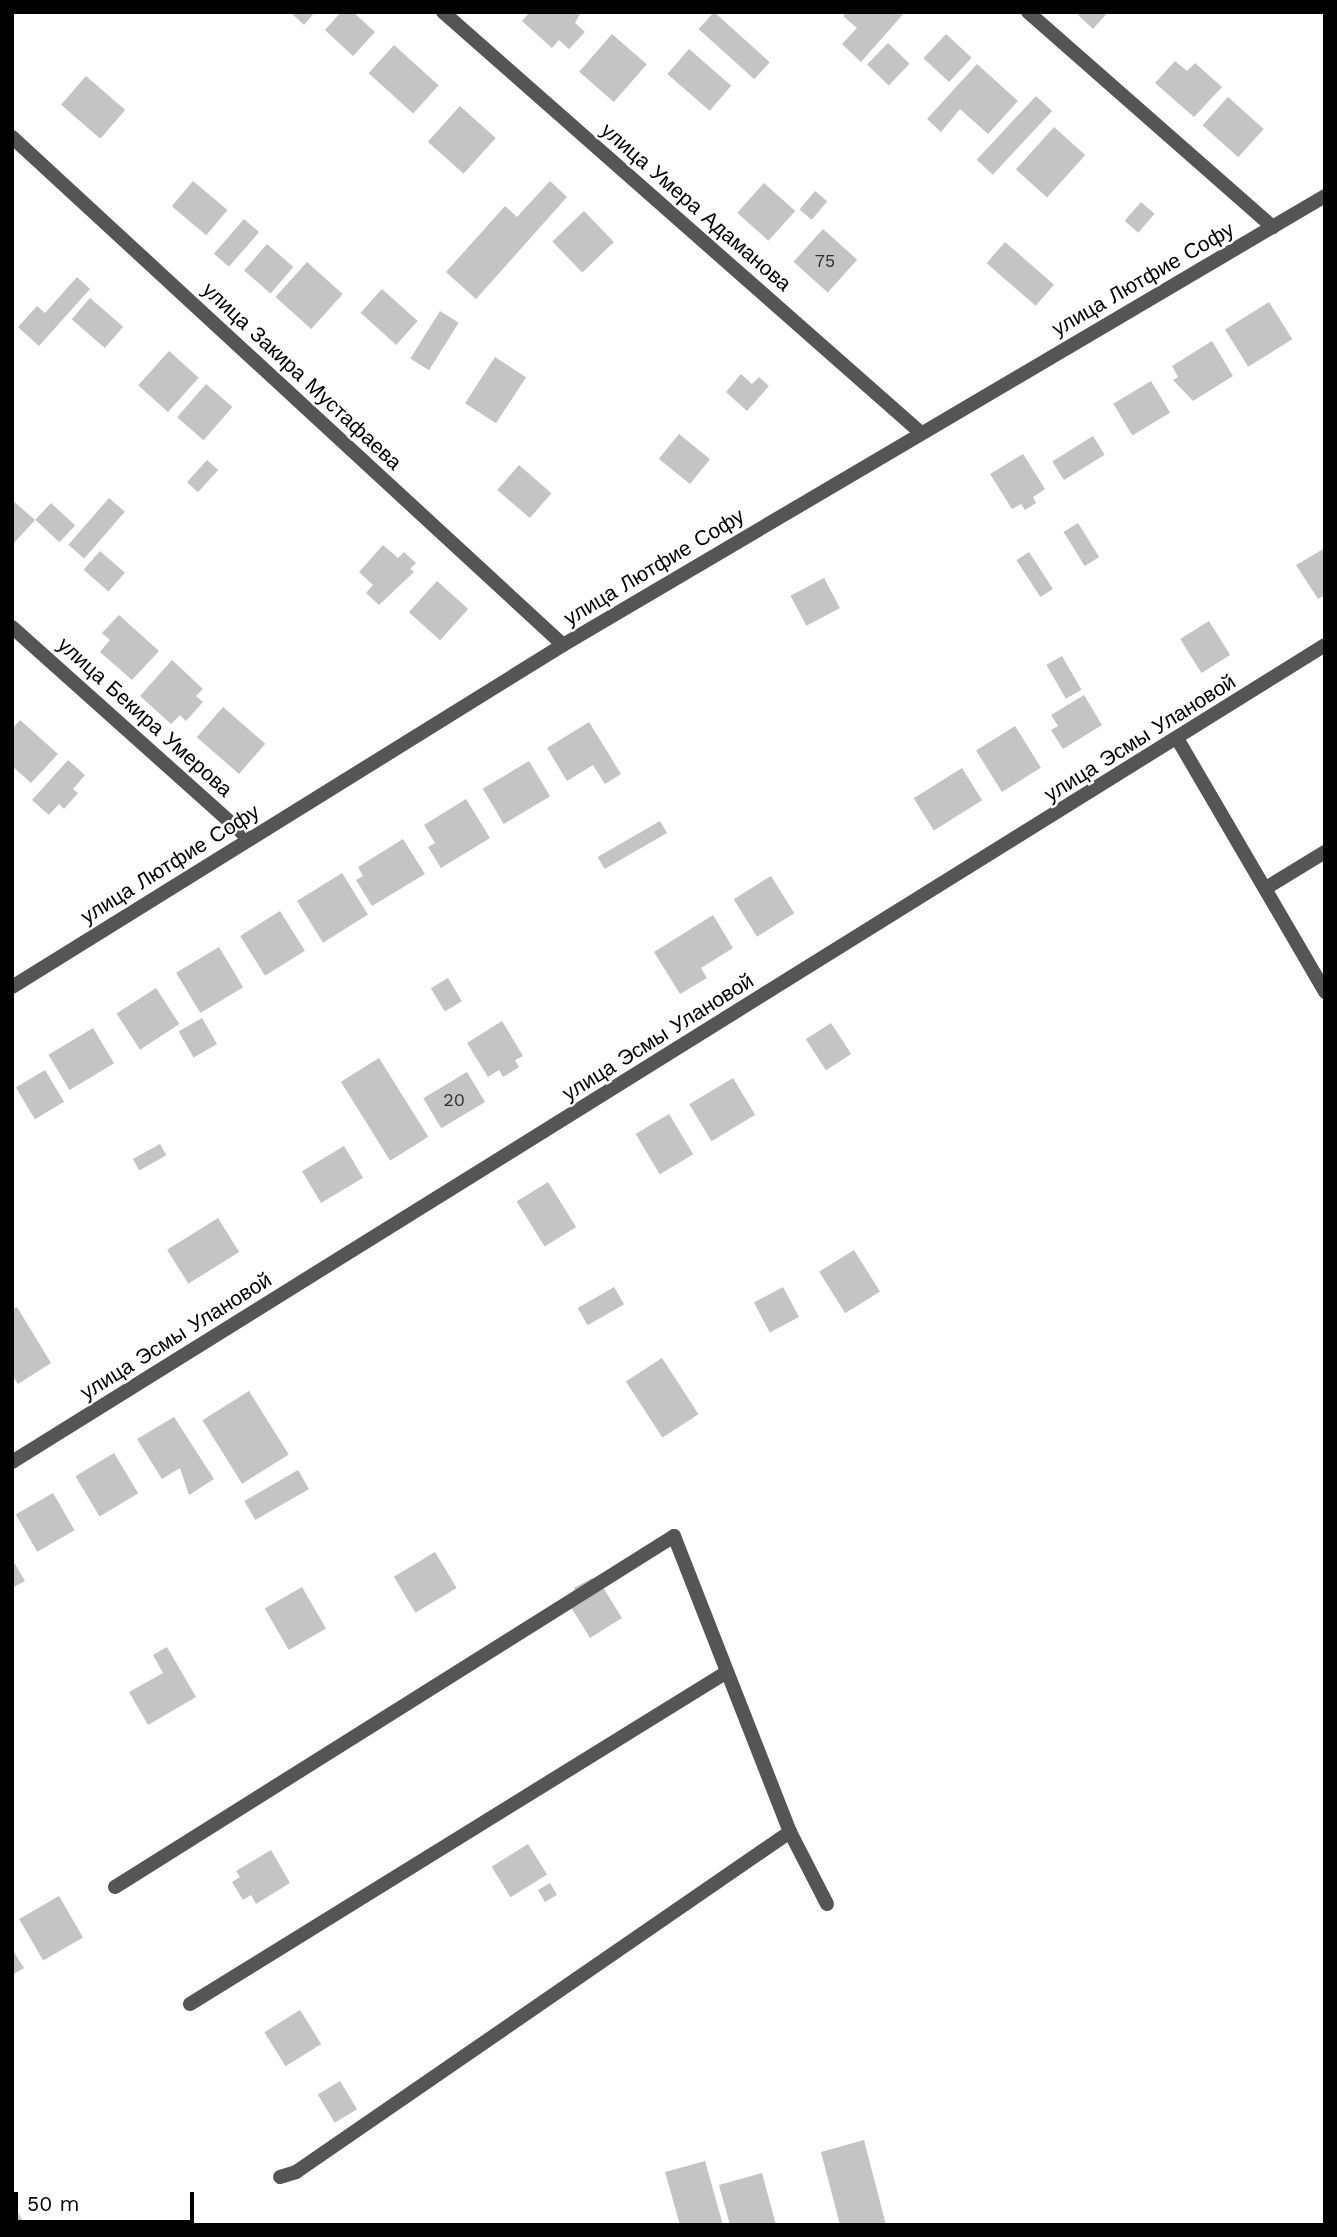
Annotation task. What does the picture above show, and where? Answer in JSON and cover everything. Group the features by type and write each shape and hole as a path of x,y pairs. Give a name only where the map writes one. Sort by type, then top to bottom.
{"street":[{"name":"улица Умера Адаманова","path":"443,12 921,433"},
{"path":"1028,12 1273,227"},
{"name":"улица Закира Мустафаева","path":"12,137 563,645"},
{"name":"улица Лютфие Софу","path":"12,987 563,645 1325,196"},
{"name":"улица Бекира Умерова","path":"12,626 249,839"},
{"name":"улица Эсмы Улановой","path":"12,1462 1178,740 1325,645"},
{"path":"1178,740 1325,992"},
{"path":"1266,888 1325,852"},
{"path":"115,1887 674,1536 790,1832 827,1904"},
{"path":"190,2004 727,1672"},
{"path":"280,2177 296,2172 790,1832"}],"building":[{"path":"290,12 315,12 304,25"},
{"path":"341,12 353,12 375,32 353,56 325,30"},
{"path":"530,12 581,12 575,23 585,32 569,49 559,40 552,48 522,21"},
{"path":"714,12 770,62 754,79 699,29"},
{"path":"846,12 905,12 861,62 842,44 857,28 843,16"},
{"path":"1075,12 1108,12 1093,29"},
{"path":"612,34 647,64 614,102 579,72"},
{"path":"946,34 972,58 949,82 923,58"},
{"path":"888,43 910,64 889,85 867,65"},
{"path":"394,45 439,85 413,113 369,73"},
{"path":"689,49 731,86 710,111 667,74"},
{"path":"1175,61 1187,71 1195,63 1222,87 1194,117 1155,83"},
{"path":"977,64 1018,101 988,134 960,109 941,132 927,119"},
{"path":"86,76 125,110 100,139 61,105"},
{"path":"1036,96 1052,111 993,175 977,160"},
{"path":"1228,97 1264,129 1238,157 1203,125"},
{"path":"460,106 496,138 464,174 428,142"},
{"path":"1054,127 1085,155 1047,197 1016,169"},
{"path":"193,181 227,210 206,235 172,206"},
{"path":"550,181 567,197 476,299 446,272 505,206 517,217"},
{"path":"764,183 795,211 768,241 737,213"},
{"path":"815,191 827,201 812,220 800,209"},
{"path":"1141,202 1155,214 1138,233 1125,221"},
{"path":"584,211 614,242 582,272 552,242"},
{"path":"244,219 259,232 229,267 214,254"},
{"path":"823,229 857,260 828,292 794,262"},
{"path":"1005,242 1054,285 1036,306 987,263"},
{"path":"267,244 293,267 270,293 244,270"},
{"path":"307,262 343,294 311,329 276,297"},
{"path":"77,277 90,289 39,346 18,327 37,306 45,313"},
{"path":"382,289 418,321 396,345 361,313"},
{"path":"90,298 123,327 105,348 72,319"},
{"path":"1269,302 1292,339 1248,367 1225,330"},
{"path":"440,311 459,323 429,370 410,358"},
{"path":"1212,341 1233,376 1193,401 1173,380 1178,377 1172,366"},
{"path":"169,351 199,378 168,412 138,385"},
{"path":"495,357 526,377 496,423 465,403"},
{"path":"741,374 752,384 759,377 769,386 747,411 726,392"},
{"path":"1151,381 1170,413 1132,435 1113,404"},
{"path":"206,384 232,407 204,440 177,417"},
{"path":"679,434 710,459 690,484 659,459"},
{"path":"1093,436 1105,455 1064,480 1052,461"},
{"path":"1023,454 1045,489 1033,497 1036,503 1025,510 1021,504 1012,509 990,474"},
{"path":"207,460 218,470 198,492 187,482"},
{"path":"519,465 551,493 530,518 497,490"},
{"path":"109,498 125,512 84,559 68,545"},
{"path":"12,500 35,520 12,545"},
{"path":"51,503 75,526 59,542 35,520"},
{"path":"1078,523 1099,557 1085,566 1064,532"},
{"path":"383,545 398,558 404,552 416,563 410,569 414,572 379,605 366,593 373,585 359,572"},
{"path":"1325,548 1325,595 1318,599 1296,565"},
{"path":"100,551 125,573 109,592 84,570"},
{"path":"1029,552 1053,589 1040,597 1016,560"},
{"path":"824,578 840,608 806,626 790,596"},
{"path":"437,581 468,609 440,640 409,612"},
{"path":"119,615 159,651 132,680 100,652 110,640 102,633"},
{"path":"1209,621 1230,655 1201,673 1180,639"},
{"path":"1062,656 1082,690 1066,699 1046,665"},
{"path":"172,660 203,689 196,696 203,702 186,721 180,715 171,724 140,696"},
{"path":"1084,695 1102,725 1063,749 1051,730 1058,726 1051,715"},
{"path":"223,707 265,744 239,774 197,737"},
{"path":"20,720 58,754 31,783 12,766 12,729"},
{"path":"589,722 621,774 605,784 593,765 567,781 547,748"},
{"path":"1015,726 1041,768 1002,792 976,750"},
{"path":"68,760 85,775 73,789 78,793 64,809 59,804 49,815 32,800"},
{"path":"529,761 550,796 504,824 483,789"},
{"path":"962,768 982,800 934,830 914,798"},
{"path":"466,799 490,838 441,868 428,847 435,843 424,825"},
{"path":"660,821 667,833 605,869 598,857"},
{"path":"403,839 425,874 372,906 356,880 363,876 358,867"},
{"path":"342,873 368,915 323,943 297,901"},
{"path":"771,876 794,913 757,937 734,899"},
{"path":"280,911 305,951 265,976 240,936"},
{"path":"713,915 733,948 701,968 707,978 680,994 654,952"},
{"path":"219,947 243,987 200,1013 176,973"},
{"path":"448,978 462,1001 445,1011 431,988"},
{"path":"156,988 179,1024 140,1050 117,1014"},
{"path":"202,1018 217,1044 194,1057 179,1032"},
{"path":"502,1021 523,1056 515,1060 519,1067 503,1077 499,1070 488,1077 467,1043"},
{"path":"831,1023 851,1054 826,1070 806,1039"},
{"path":"93,1028 114,1063 70,1090 48,1055"},
{"path":"379,1058 428,1137 390,1161 341,1082"},
{"path":"45,1070 64,1102 35,1119 16,1088"},
{"path":"467,1072 485,1102 441,1128 423,1098"},
{"path":"733,1078 755,1115 711,1141 689,1104"},
{"path":"669,1114 693,1154 660,1174 636,1134"},
{"path":"160,1144 166,1155 139,1170 133,1159"},
{"path":"344,1146 363,1178 321,1203 302,1171"},
{"path":"548,1182 576,1227 545,1247 517,1202"},
{"path":"218,1218 239,1252 188,1284 167,1250"},
{"path":"854,1250 880,1292 845,1313 819,1272"},
{"path":"614,1287 624,1304 588,1325 578,1308"},
{"path":"783,1287 799,1317 770,1333 754,1302"},
{"path":"17,1307 51,1363 18,1384 12,1375 12,1310"},
{"path":"662,1358 698,1414 662,1438 626,1381"},
{"path":"249,1391 289,1455 242,1484 202,1420"},
{"path":"174,1417 214,1479 189,1495 180,1468 162,1479 137,1439"},
{"path":"114,1453 138,1493 100,1516 75,1476"},
{"path":"298,1470 309,1489 255,1520 244,1501"},
{"path":"53,1493 74,1530 37,1552 16,1514"},
{"path":"435,1552 457,1588 415,1613 394,1577"},
{"path":"12,1559 25,1581 12,1588"},
{"path":"592,1578 597,1587 601,1584 622,1618 590,1638 569,1604 579,1597 574,1588"},
{"path":"302,1587 326,1629 289,1650 265,1608"},
{"path":"167,1647 196,1697 148,1725 129,1692 163,1673 153,1655"},
{"path":"528,1844 547,1875 511,1897 492,1867"},
{"path":"271,1850 290,1883 256,1904 251,1895 243,1900 232,1882 240,1877 236,1871"},
{"path":"550,1883 557,1895 545,1902 538,1890"},
{"path":"59,1896 83,1938 43,1961 19,1919"},
{"path":"12,1949 24,1968 12,1975"},
{"path":"300,2010 321,2044 286,2066 264,2032"},
{"path":"340,2081 357,2109 335,2123 318,2094"},
{"path":"864,2140 886,2225 840,2225 821,2152"},
{"path":"705,2161 723,2225 680,2225 665,2172"},
{"path":"762,2173 776,2225 730,2225 719,2185"},
{"path":"12,2202 25,2225 12,2225"}]}
